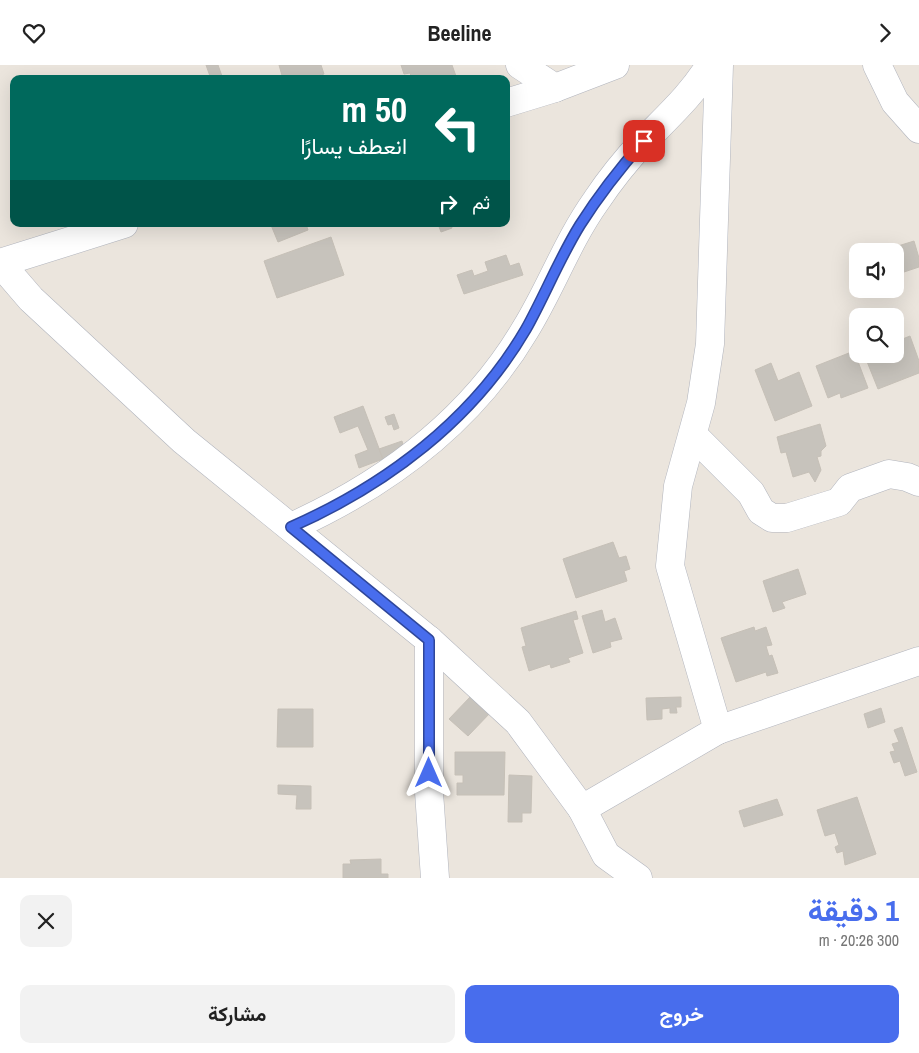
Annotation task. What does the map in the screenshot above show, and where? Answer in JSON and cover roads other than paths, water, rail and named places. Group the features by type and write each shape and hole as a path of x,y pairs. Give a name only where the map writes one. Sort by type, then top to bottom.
{"street":[{"path":"520,65 555,88"},
{"path":"510,102 555,88 615,65"},
{"path":"291,527 348,499 387,476 416,454 467,407 494,375 525,331 566,250 596,201 644,141 679,107 710,65"},
{"path":"718,730 670,566 678,485 701,403 710,344 719,65"},
{"path":"877,65 895,102 919,129"},
{"path":"114,227 0,263 36,304 184,441 429,640 518,722 582,809 606,855 638,878"},
{"path":"693,435 751,493 761,511 772,518 787,518 839,502 850,489 889,474 907,477 919,482"},
{"path":"429,640 429,792 435,878"},
{"path":"582,809 718,730 919,661"}]}
